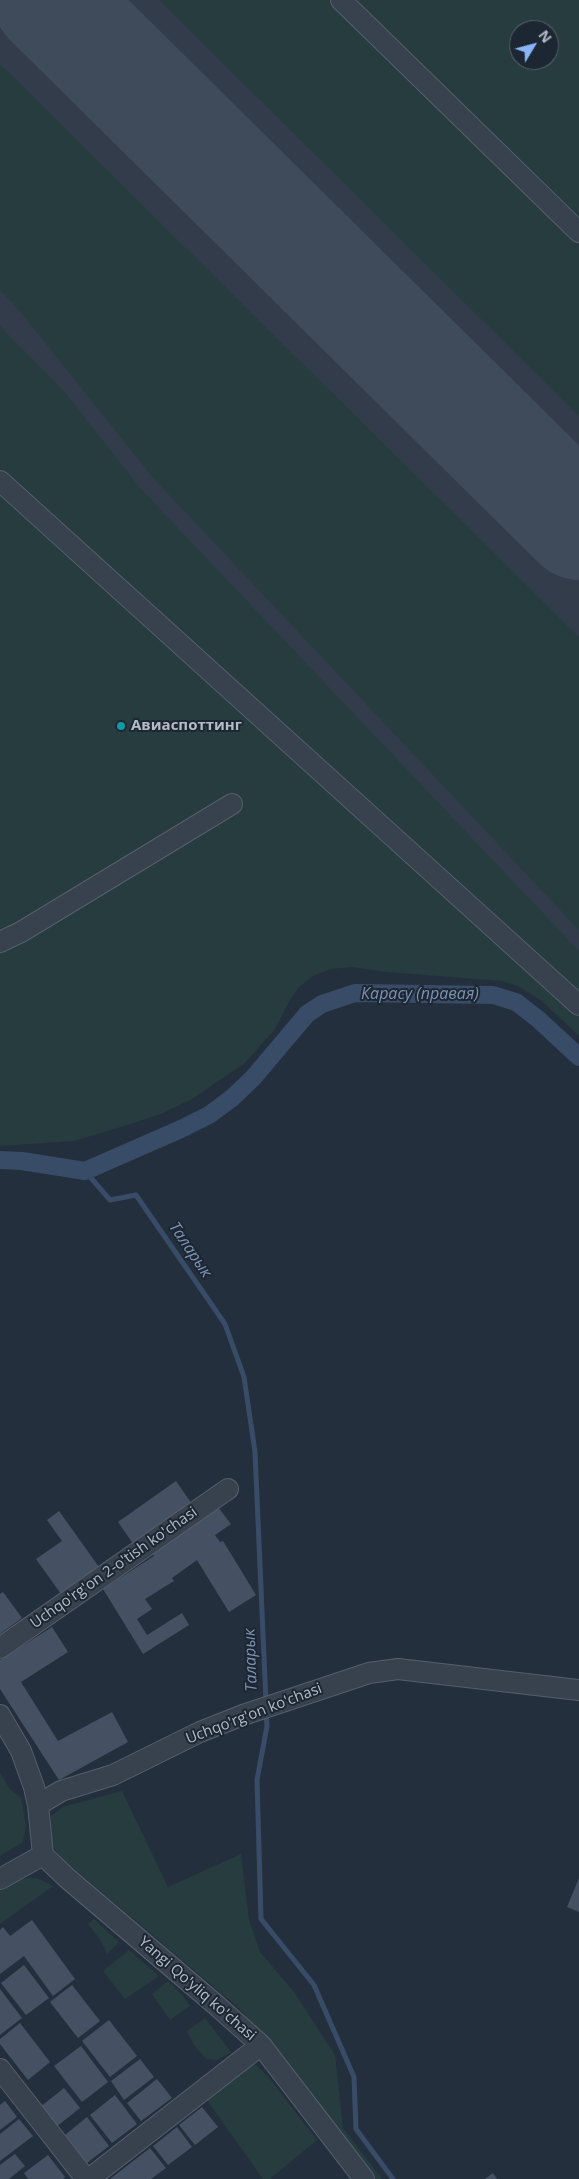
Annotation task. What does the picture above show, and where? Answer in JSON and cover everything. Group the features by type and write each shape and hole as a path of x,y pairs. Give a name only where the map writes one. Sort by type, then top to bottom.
{"street":[{"path":"341,0 579,232"},
{"path":"0,481 579,1005"},
{"path":"0,942 21,932 232,804"},
{"name":"Uchqo'rg'on 2-o'tish ko'chasi","path":"0,1648 228,1489"},
{"name":"Uchqo'rg'on ko'chasi","path":"38,1805 61,1791 113,1775 200,1732 242,1715 361,1675 388,1670 579,1690"},
{"path":"0,1715 21,1751 34,1787 44,1855 0,1878"},
{"name":"Yangi Qo'yliq ko'chasi","path":"44,1855 67,1878 261,2045 364,2179"},
{"path":"0,2069 87,2179 261,2045"}],"shaded area":[{"path":"0,0 579,0 579,1016 0,493"}],"green space":[{"path":"159,0 579,0 579,416"},
{"path":"0,64 579,637 579,930 154,479 19,310 0,291"},
{"path":"0,326 64,391 140,488 579,951 579,996 0,471"},
{"path":"0,493 563,1000 579,1016 579,1036 542,1001 518,986 502,981 387,972 352,967 331,969 313,976 299,987 275,1029 245,1063 192,1099 163,1113 74,1141 0,1146"},
{"path":"0,1773 10,1789 21,1798 26,1825 23,1842 0,1856"},
{"path":"122,1791 168,1887 241,1854 249,1920 260,1952 294,1992 335,2055 343,2128 382,2179 374,2179 240,2009 66,1862 51,1845 51,1816 63,1807"},
{"path":"29,1878 39,1879 53,1886 0,1924 0,1890 14,1881"},
{"path":"94,1919 119,1942 107,1954 101,1941 88,1924"},
{"path":"129,1950 159,1976 125,1999 103,1971"},
{"path":"168,1981 190,2006 170,2020 152,1994"},
{"path":"205,2018 231,2052 217,2060 206,2059 194,2045 187,2031"},
{"path":"251,2060 270,2079 317,2140 270,2179 263,2179 204,2096"}],"building":[{"path":"176,1481 192,1504 134,1545 118,1522"},
{"path":"218,1507 231,1524 215,1535 220,1542 223,1541 256,1595 229,1612 197,1560 172,1578 174,1581 145,1599 152,1609 137,1619 147,1635 182,1613 189,1625 143,1654 103,1589 154,1556 153,1554"},
{"path":"59,1511 99,1567 61,1594 36,1559 62,1541 47,1520"},
{"path":"3,1592 22,1618 0,1634 0,1594"},
{"path":"52,1627 68,1652 21,1682 58,1741 112,1712 128,1742 59,1780 0,1689 0,1660"},
{"path":"579,1878 579,1912 567,1907"},
{"path":"32,1920 75,1979 53,1996 24,1956 0,1974 0,1930 3,1927 10,1936"},
{"path":"24,1965 49,1998 26,2015 1,1983"},
{"path":"72,1985 100,2021 78,2038 50,2002"},
{"path":"0,1989 22,2018 0,2035"},
{"path":"109,2020 137,2056 110,2077 82,2041"},
{"path":"20,2023 50,2062 28,2080 0,2044 0,2039"},
{"path":"81,2046 108,2082 82,2102 54,2066"},
{"path":"140,2059 154,2077 124,2100 111,2081"},
{"path":"157,2079 172,2098 141,2121 127,2103"},
{"path":"64,2088 80,2108 56,2127 40,2107"},
{"path":"115,2095 137,2124 112,2143 90,2115"},
{"path":"5,2101 17,2117 0,2130 0,2105"},
{"path":"202,2107 218,2127 195,2145 179,2125"},
{"path":"87,2117 109,2146 87,2163 65,2135"},
{"path":"19,2119 33,2136 0,2161 0,2134"},
{"path":"177,2127 192,2147 168,2165 153,2146"},
{"path":"150,2148 166,2168 151,2179 110,2179"},
{"path":"15,2154 25,2166 9,2179 0,2179 0,2165"},
{"path":"48,2155 65,2177 63,2179 28,2179 24,2173"},
{"path":"493,2173 497,2179 485,2179"}],"waterway":[{"name":"Карасу (правая)","path":"0,1160 22,1161 85,1171 181,1129 209,1115 232,1098 253,1078 307,1014 322,1004 355,993 493,995 516,1002 538,1019 579,1057"},
{"name":"Таларык","path":"85,1171 110,1200 136,1195 225,1324 244,1377 255,1452 266,1702"},
{"name":"Таларык","path":"266,1713 267,1726 257,1780 261,1919 314,1985 354,2077 356,2129 393,2179"}],"runway":[{"path":"49,0 579,524"}],"place":[{"name":"Авиаспоттинг","path":"121,726"}]}
